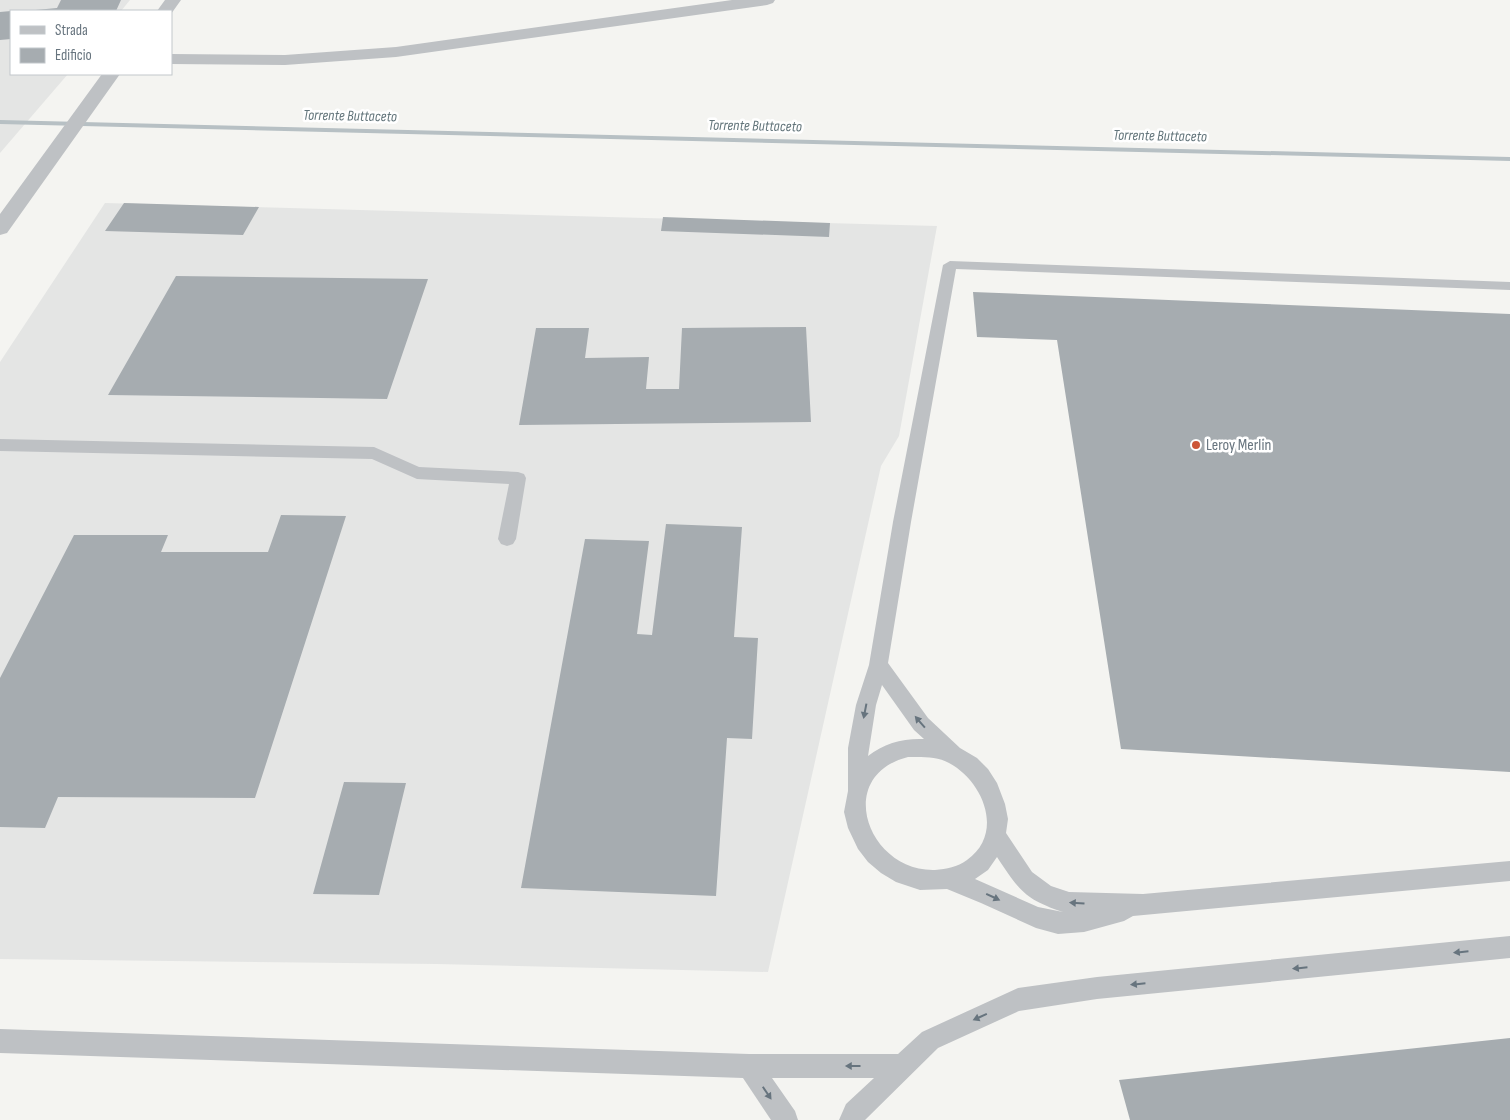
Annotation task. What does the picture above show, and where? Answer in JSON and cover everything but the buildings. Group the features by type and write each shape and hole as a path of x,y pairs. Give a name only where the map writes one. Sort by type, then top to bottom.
{"street":[{"path":"172,59 285,60 387,53 767,0"},
{"path":"0,229 107,80"}],"lane":[{"path":"878,665 920,724 956,756 976,770 991,790 998,813 996,836 990,851 979,864 964,874 947,879 921,880 896,872 874,856 860,835 854,812 857,789 858,748 866,705 878,665 902,522 950,265 1510,286"},
{"path":"0,445 374,453 417,473 518,478 508,539"},
{"path":"857,789 868,769 885,755 908,748 932,748 956,756"},
{"path":"996,836 1024,879 1045,895 1069,903 1143,905 1510,871"},
{"path":"947,879 987,894 1036,917 1058,923 1084,921 1143,905"},
{"path":"851,1120 855,1113 930,1040 1018,1000 1097,988 1510,947"},
{"path":"0,1040 749,1066 902,1066"},
{"path":"749,1066 786,1120"}],"shaded area":[{"path":"0,0 130,0 122,10 10,10 10,75 67,75 0,153"},
{"path":"105,203 937,226 899,436 881,466 768,972 437,964 0,959 0,362"}],"waterway":[{"name":"Torrente Buttaceto","path":"0,122 1510,159"}],"place":[{"name":"Leroy Merlin","path":"1196,445"}]}
